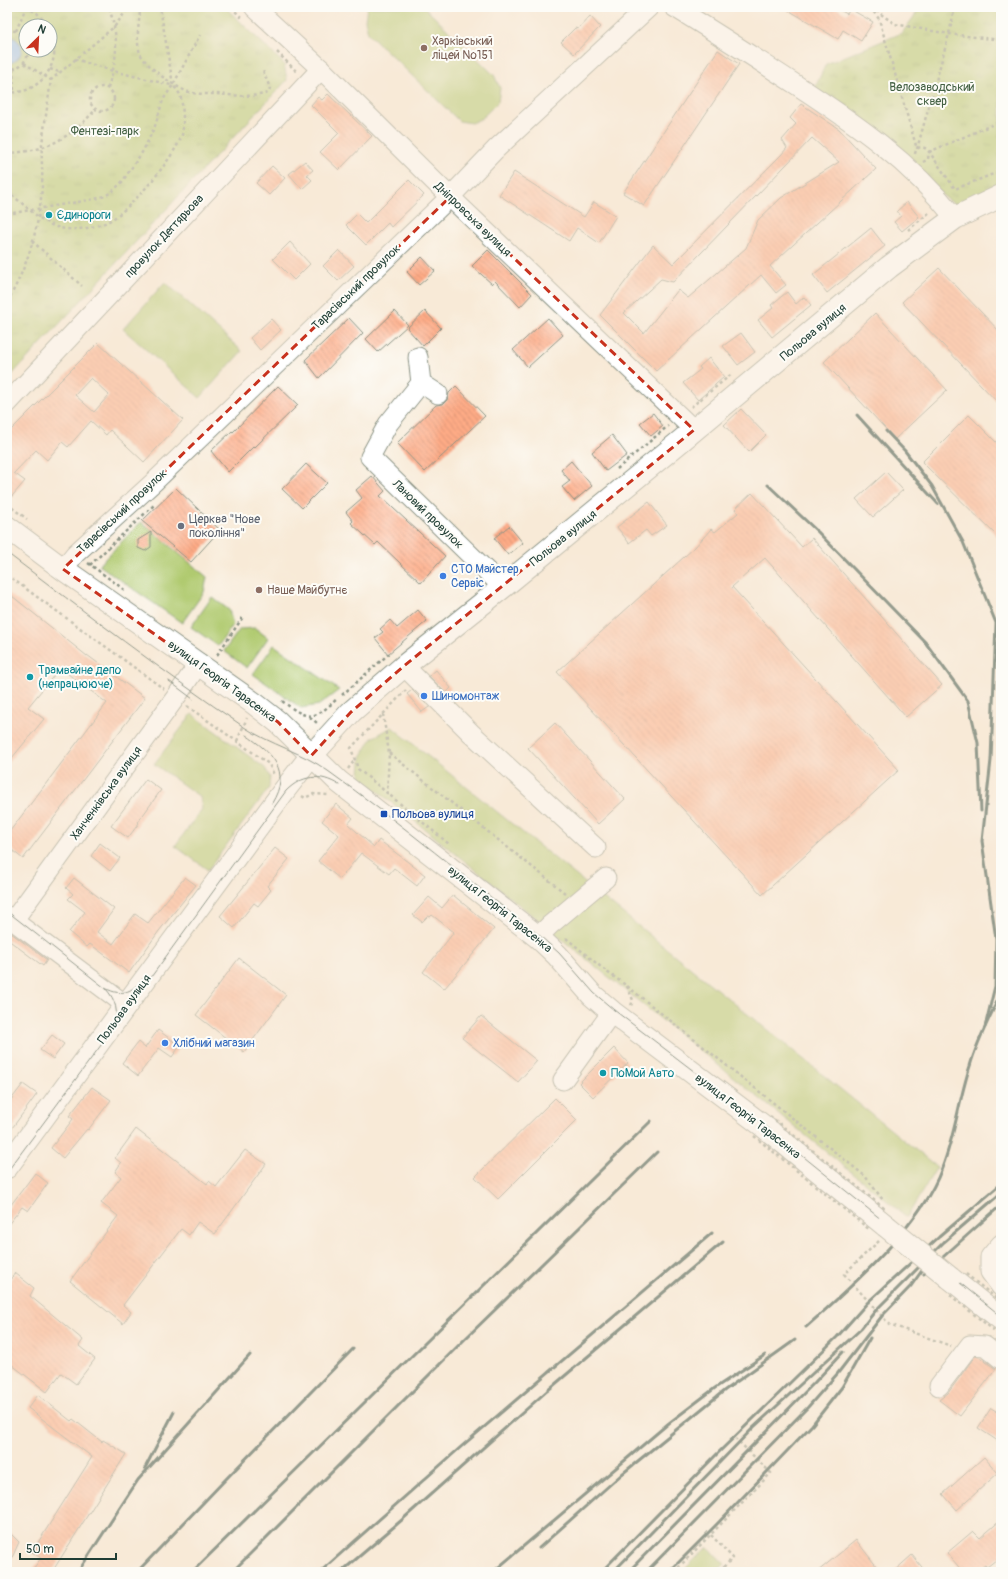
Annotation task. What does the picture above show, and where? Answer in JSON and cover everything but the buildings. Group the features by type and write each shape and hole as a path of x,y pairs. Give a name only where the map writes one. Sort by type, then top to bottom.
{"main road":[{"name":"Польова вулиця","path":"7,1167 310,756 351,712 405,666 503,587 687,424 889,267 956,218 1001,196"},
{"name":"вулиця Георгія Тарасенка","path":"7,527 69,561 209,656 278,722 310,756 343,785 544,931 557,955 592,995 612,1012 762,1125 1001,1319"}],"street":[{"name":"Тарасівський провулок","path":"69,561 155,481 450,197 496,149 649,7"},
{"path":"674,7 719,34 851,121 948,195 956,218"},
{"name":"Дніпровська вулиця","path":"251,15 321,69 450,197 687,424"},
{"name":"провулок Дегтярьова","path":"7,404 321,69"},
{"path":"418,357 421,383 438,394"},
{"name":"Лановий провулок","path":"421,383 388,424 370,457 503,587"},
{"name":"Ханченківська вулиця","path":"10,918 209,656"},
{"path":"405,666 471,733 596,848"},
{"path":"544,931 606,878"},
{"path":"10,918 126,1006"},
{"path":"563,1080 612,1012"},
{"path":"1001,1244 990,1257 990,1272 1001,1287"},
{"path":"939,1386 970,1345 985,1346 1001,1359"}],"path":[{"path":"7,30 16,31 26,7 37,12 42,18"},
{"path":"108,88 116,55 115,26 109,7"},
{"path":"7,302 15,289 22,270 32,241 38,216 42,188 42,148 51,80 115,26 129,7"},
{"path":"140,7 138,47 140,55 155,70 178,88 192,93 250,96 265,94 268,93 270,88 263,71"},
{"path":"7,192 45,222 60,228 73,229 96,227 109,221 132,202 152,180 176,148 182,133 183,115 181,96 173,85 160,7"},
{"path":"231,7 251,15"},
{"path":"870,7 894,24 949,34 1001,40"},
{"path":"870,7 879,19 917,149"},
{"path":"915,158 915,153 949,34 955,7"},
{"path":"7,214 95,199 105,196 113,191 122,182 143,151 155,126 163,100 173,85 200,35"},
{"path":"275,50 298,71 292,77"},
{"path":"7,70 13,69 24,63 26,58"},
{"path":"7,93 21,92 34,86 45,77 50,69 53,58"},
{"path":"75,59 113,71 173,85"},
{"path":"24,63 51,80"},
{"path":"13,69 14,92"},
{"path":"50,69 60,72"},
{"path":"96,88 108,88 111,90 114,97 112,105 106,110 102,111 96,109 90,102 91,94 96,88"},
{"path":"7,153 31,152 59,141 76,130 96,109"},
{"path":"929,152 1001,121"},
{"path":"917,149 924,147 929,152 948,195"},
{"path":"919,161 926,161 929,157 929,152"},
{"path":"905,233 948,195 1001,170"},
{"path":"32,241 82,286"},
{"path":"615,471 687,424 735,372"},
{"path":"7,504 32,522"},
{"path":"69,561 132,595"},
{"path":"7,575 269,764 274,775 274,780"},
{"path":"223,659 209,656 243,617"},
{"path":"352,748 398,697 405,666"},
{"path":"310,717 323,712 405,666"},
{"path":"278,698 297,712 310,717 317,723"},
{"path":"383,713 389,753 388,794"},
{"path":"237,741 249,714"},
{"path":"346,744 352,748 354,761 358,769 455,849"},
{"path":"389,753 577,902"},
{"path":"348,770 354,761"},
{"path":"302,796 305,798 313,794 328,795 331,792"},
{"path":"544,931 627,986 865,1176 891,1211"},
{"path":"883,1238 844,1274 889,1324 949,1346 967,1348"},
{"path":"674,1572 771,1473 736,1439"},
{"path":"711,1535 733,1558 718,1572"},
{"path":"722,1568 726,1572"},
{"path":"997,1572 1001,1569"}],"highlighted area":[{"path":"450,197 694,430 404,666 351,712 311,756 278,722 63,569"}],"green space":[{"name":"Фентезі-парк","path":"7,7 225,7 284,64 287,80 7,380"},
{"path":"367,7 424,7 494,75 500,88 498,102 482,118 472,123 459,121 368,33 365,20"},
{"name":"Велозаводський сквер","path":"921,7 1001,7 1001,186 955,205 812,94 826,64 902,33"},
{"path":"165,282 242,351 200,398 123,329"},
{"path":"141,522 207,577 204,592 182,623 99,565"},
{"path":"212,597 229,610 233,625 218,646 191,627"},
{"path":"255,628 268,638 247,668 224,651 240,629"},
{"path":"274,645 339,690 319,705 301,708 253,674"},
{"path":"192,714 265,768 270,777 269,788 208,870 175,846 202,809 200,797 154,764"},
{"path":"392,727 937,1167 907,1217 360,777 361,757 372,738"},
{"path":"707,1547 725,1564 716,1572 682,1572"}],"water":[{"path":"7,37 18,41 18,58 13,62 7,63"}],"tram line":[{"path":"7,553 154,663 244,727 265,739 318,764 382,811 539,935 559,953 594,993 614,1010 763,1124 1001,1316"},
{"path":"169,681 193,699"},
{"path":"246,735 264,749 276,763 280,781 278,791 272,803"},
{"path":"7,1172 133,1002 286,791 298,782 305,779 318,777 332,781 339,785"},
{"path":"8,912 105,988 111,991 128,991 142,981 146,975"},
{"path":"106,989 116,1006 116,1021 114,1026"}],"railway":[{"path":"857,415 938,504"},
{"path":"886,431 905,451 932,486 963,542 996,623 991,760 982,841 996,939 995,986 985,1027"},
{"path":"768,485 818,532 925,642 968,701 978,743 981,811"},
{"path":"806,1327 830,1306 886,1251 897,1239 928,1197 938,1178 946,1155 976,1047 1001,993"},
{"path":"192,1572 651,1121"},
{"path":"232,1572 466,1338 657,1152"},
{"path":"601,1572 717,1454 837,1337 868,1302 939,1237 1001,1184"},
{"path":"613,1572 754,1427 861,1329 876,1310 944,1242 1001,1193"},
{"path":"924,1274 1001,1205"},
{"path":"320,1572 462,1446 712,1233"},
{"path":"341,1572 547,1391 723,1242"},
{"path":"646,1572 808,1407 838,1373 882,1316 911,1286 926,1265"},
{"path":"669,1572 812,1425 842,1387 870,1338"},
{"path":"539,1548 622,1474 725,1390 795,1340"},
{"path":"137,1572 353,1349"},
{"path":"628,1572 843,1352"},
{"path":"78,1572 138,1480 250,1355"},
{"path":"493,1572 669,1423 715,1388 765,1355"},
{"path":"145,1468 174,1412"}],"place":[{"name":"Харківський ліцей №151","path":"424,48"},
{"name":"Єдинороги","path":"49,215"},
{"name":"Церква \"Нове покоління\"","path":"181,526"},
{"name":"СТО Майстер Сервіс","path":"443,576"},
{"name":"Наше Майбутнє","path":"259,590"},
{"name":"Трамвайне депо (непрацююче)","path":"30,677"},
{"name":"Шиномонтаж","path":"424,696"},
{"name":"Польова вулиця","path":"384,814"},
{"name":"Хлібний магазин","path":"165,1043"},
{"name":"ПоМой Авто","path":"603,1073"}]}
